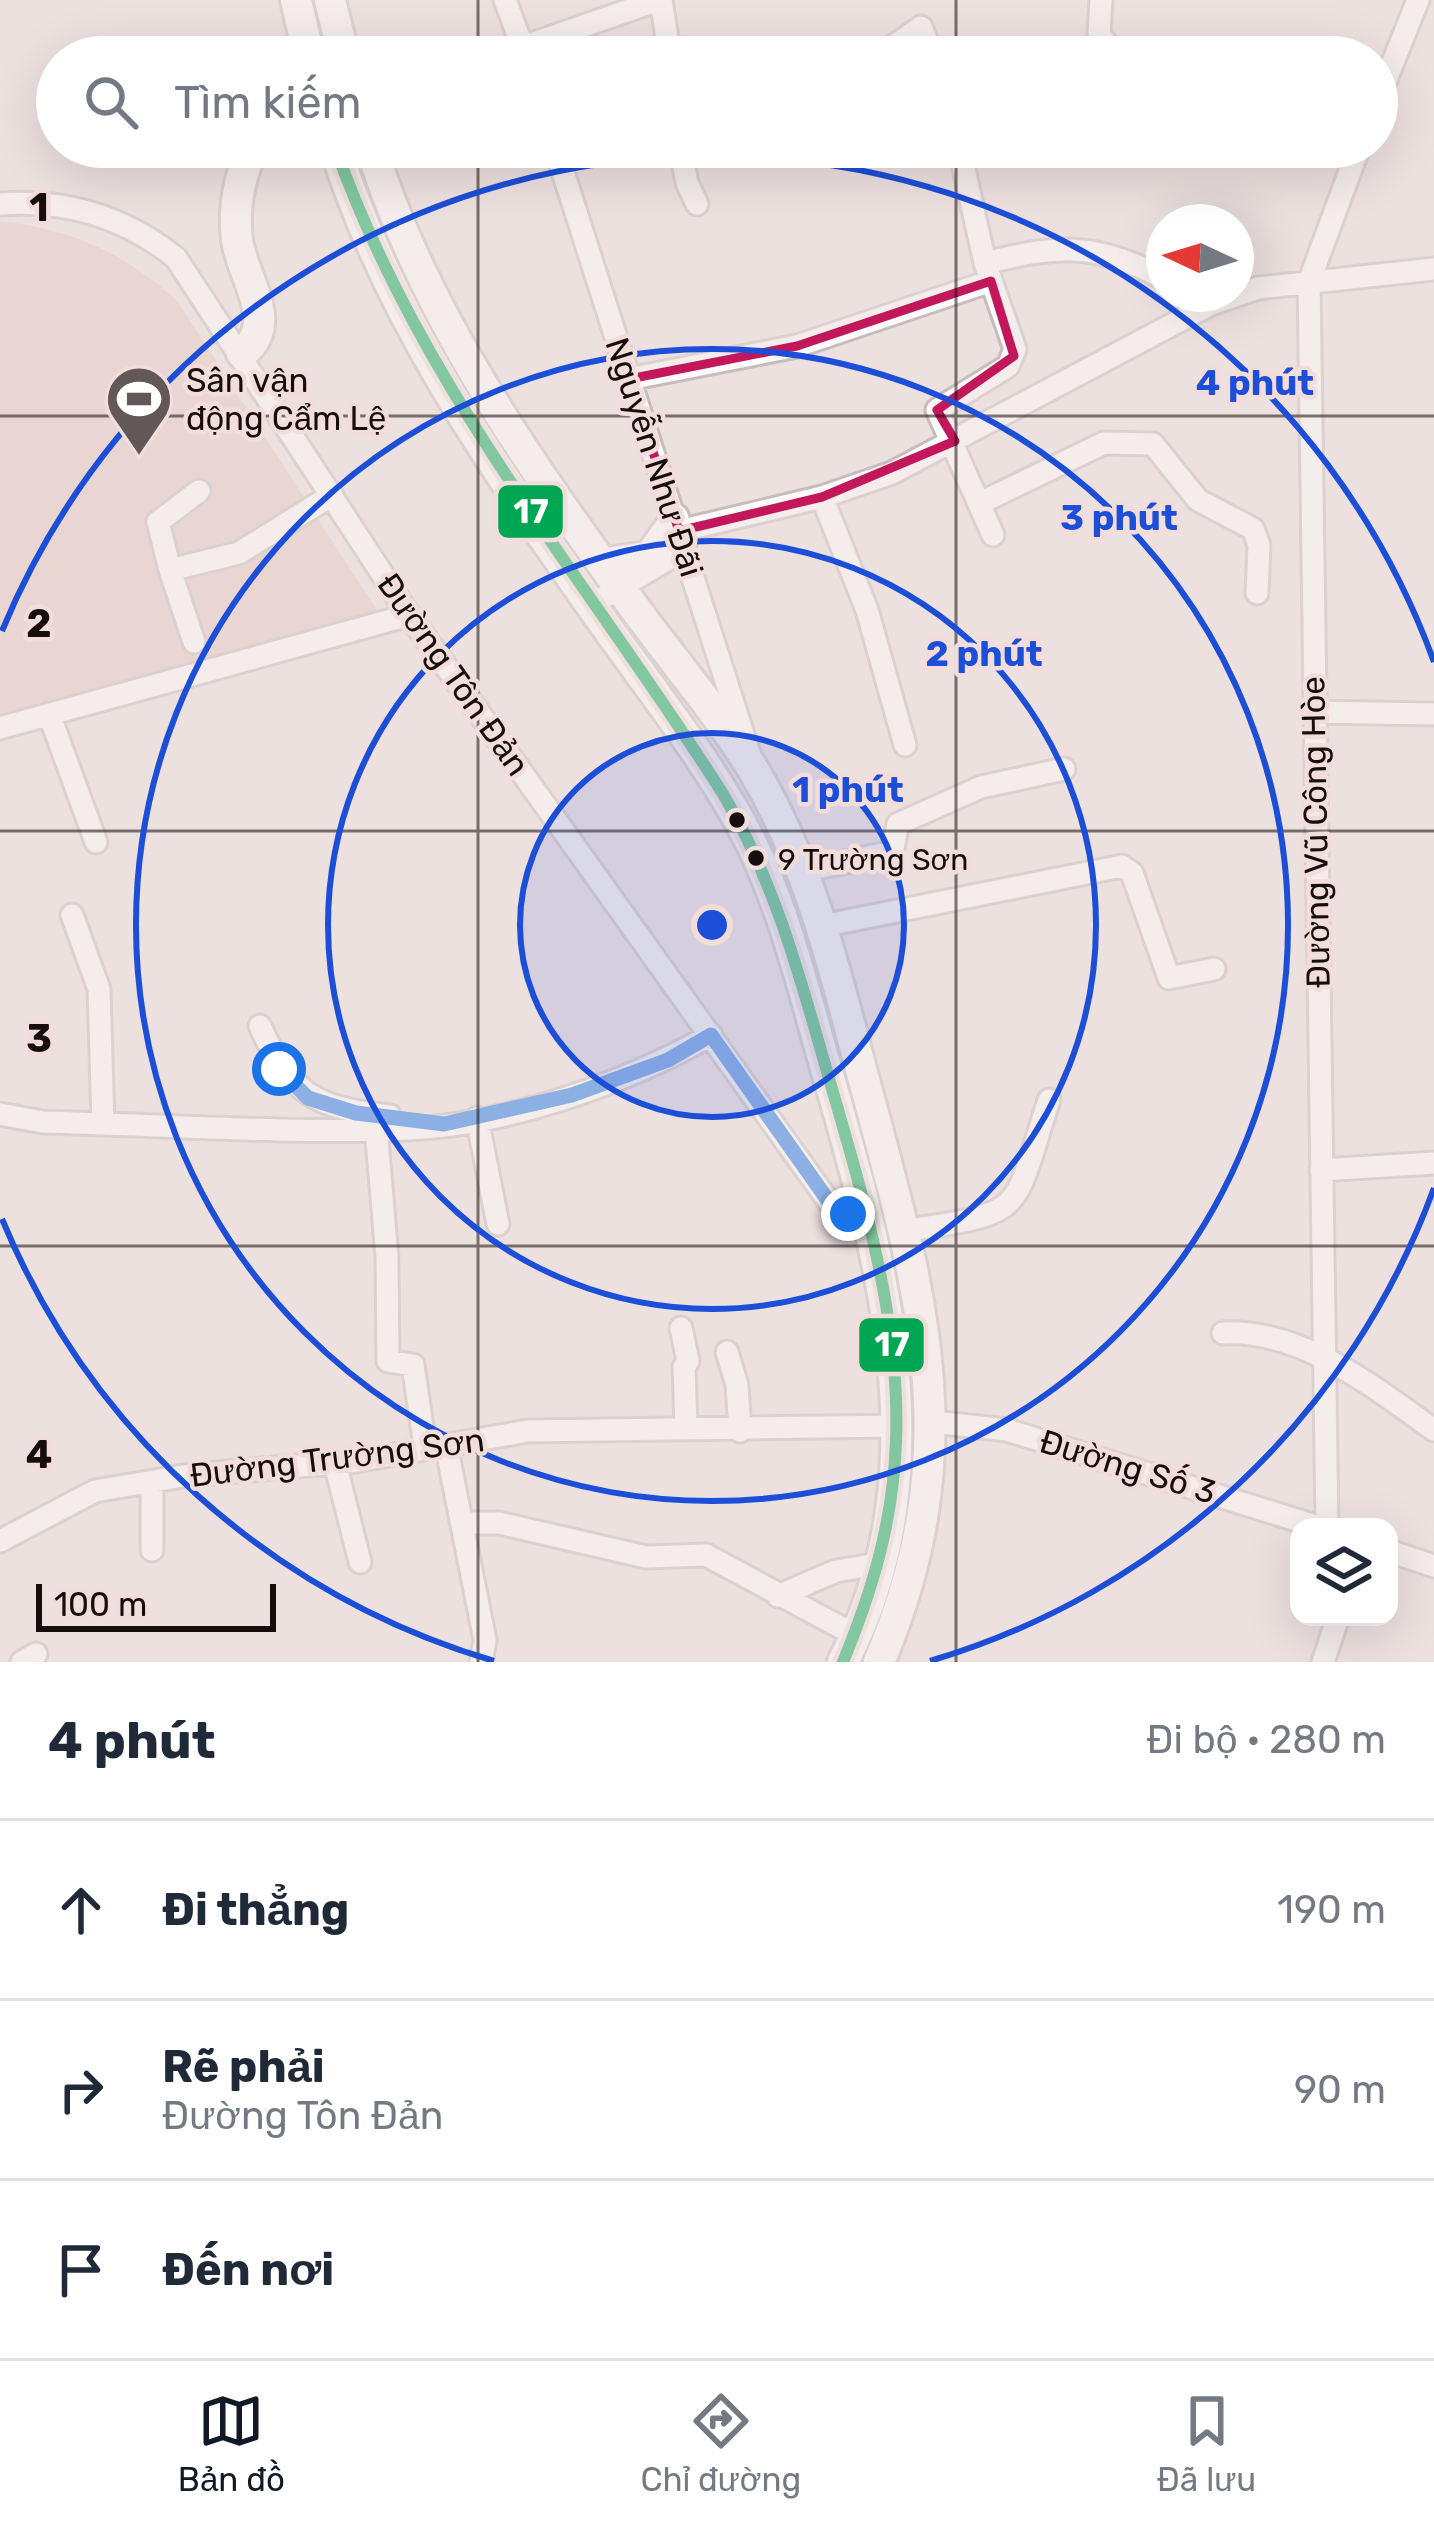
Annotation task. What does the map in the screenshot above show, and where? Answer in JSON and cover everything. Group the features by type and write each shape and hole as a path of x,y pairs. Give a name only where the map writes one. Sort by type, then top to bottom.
{"highway":[{"path":"296,0 304,36"},
{"path":"330,0 339,36"},
{"path":"242,353 253,345 260,327 238,246 236,218 243,168"},
{"path":"343,168 375,255 463,416 674,718 753,848 808,1004 868,1213 893,1331 899,1426 878,1564 849,1648"},
{"path":"378,168 405,242 442,314 611,575 752,768 803,871 822,926 907,1230 928,1353 933,1422 916,1547 879,1662"}],"main road":[{"path":"611,575 680,533"}],"street":[{"path":"506,0 519,36"},
{"path":"566,36 659,0 666,36"},
{"path":"1101,0 1101,36"},
{"path":"1398,50 1418,0"},
{"name":"Nguyễn Như Đãi","path":"562,168 746,733 752,768"},
{"path":"687,168 698,204"},
{"path":"964,168 988,272 1014,342 1014,356 1008,366 937,410 956,442 993,535"},
{"name":"Đường Vũ Công Hòe","path":"1323,1518 1309,282 1351,168"},
{"name":"Đường Tôn Đản","path":"0,204 81,209 155,241 176,257 409,615 832,1206 848,1214 868,1213"},
{"path":"629,379 797,346 988,272 1078,248 1114,254 1146,270"},
{"path":"680,533 823,497 892,473 1211,304 1258,288 1434,269"},
{"path":"980,503 1104,443 1154,444 1198,500 1256,532 1257,593"},
{"path":"194,642 158,522 199,491"},
{"path":"170,570 239,553 332,495"},
{"path":"823,497 867,610 905,745"},
{"path":"591,605 611,575"},
{"path":"0,728 409,615"},
{"path":"1312,712 1434,713"},
{"path":"49,714 96,842"},
{"path":"803,871 892,853 898,824 943,801 1064,769"},
{"path":"822,926 1122,866 1132,873 1168,978 1214,969"},
{"path":"72,915 99,988 103,1124"},
{"path":"260,1026 279,1069 308,1098 356,1113 444,1124"},
{"path":"0,1114 43,1122 103,1124 376,1128 444,1124 572,1095 668,1060 711,1035"},
{"path":"907,1230 991,1218 1017,1198 1049,1100"},
{"path":"478,1118 498,1224"},
{"path":"376,1128 388,1361 413,1365 465,1523 485,1640 481,1662"},
{"path":"1321,1170 1434,1163"},
{"path":"680,1328 688,1361 684,1367 686,1428"},
{"path":"1222,1333 1262,1337 1324,1358 1434,1430"},
{"path":"727,1352 737,1384 740,1431"},
{"name":"Đường Số 3","path":"933,1422 1006,1430 1294,1518"},
{"name":"Đường Trường Sơn","path":"0,1541 94,1491 334,1463 528,1431 899,1426"},
{"path":"334,1463 360,1562"},
{"path":"152,1482 152,1550"},
{"path":"465,1523 500,1523 646,1557 706,1555 778,1596 849,1648"},
{"path":"1398,1554 1434,1567"},
{"path":"778,1596 836,1571 878,1564"},
{"path":"1323,1662 1334,1626"}],"highlighted area":[{"path":"991,281 1014,356 937,410 955,441 822,497 679,531 629,379 797,346"}],"shaded area":[{"name":"Sân vận động Cẩm Lệ","path":"0,221 50,230 96,246 138,270 178,302 380,615 0,722"}],"transit line":[{"name":"17","path":"343,168 413,321 510,481 723,794 757,861 784,931 866,1210 886,1302 896,1395 886,1527 864,1608 843,1662"}],"place":[{"name":"Sân vận động Cẩm Lệ","path":"139,458"},
{"name":"9 Trường Sơn","path":"756,858"}],"route":[{"path":"279,1069 308,1098 356,1113 444,1124 572,1095 668,1060 711,1035 832,1206 848,1214"}]}
